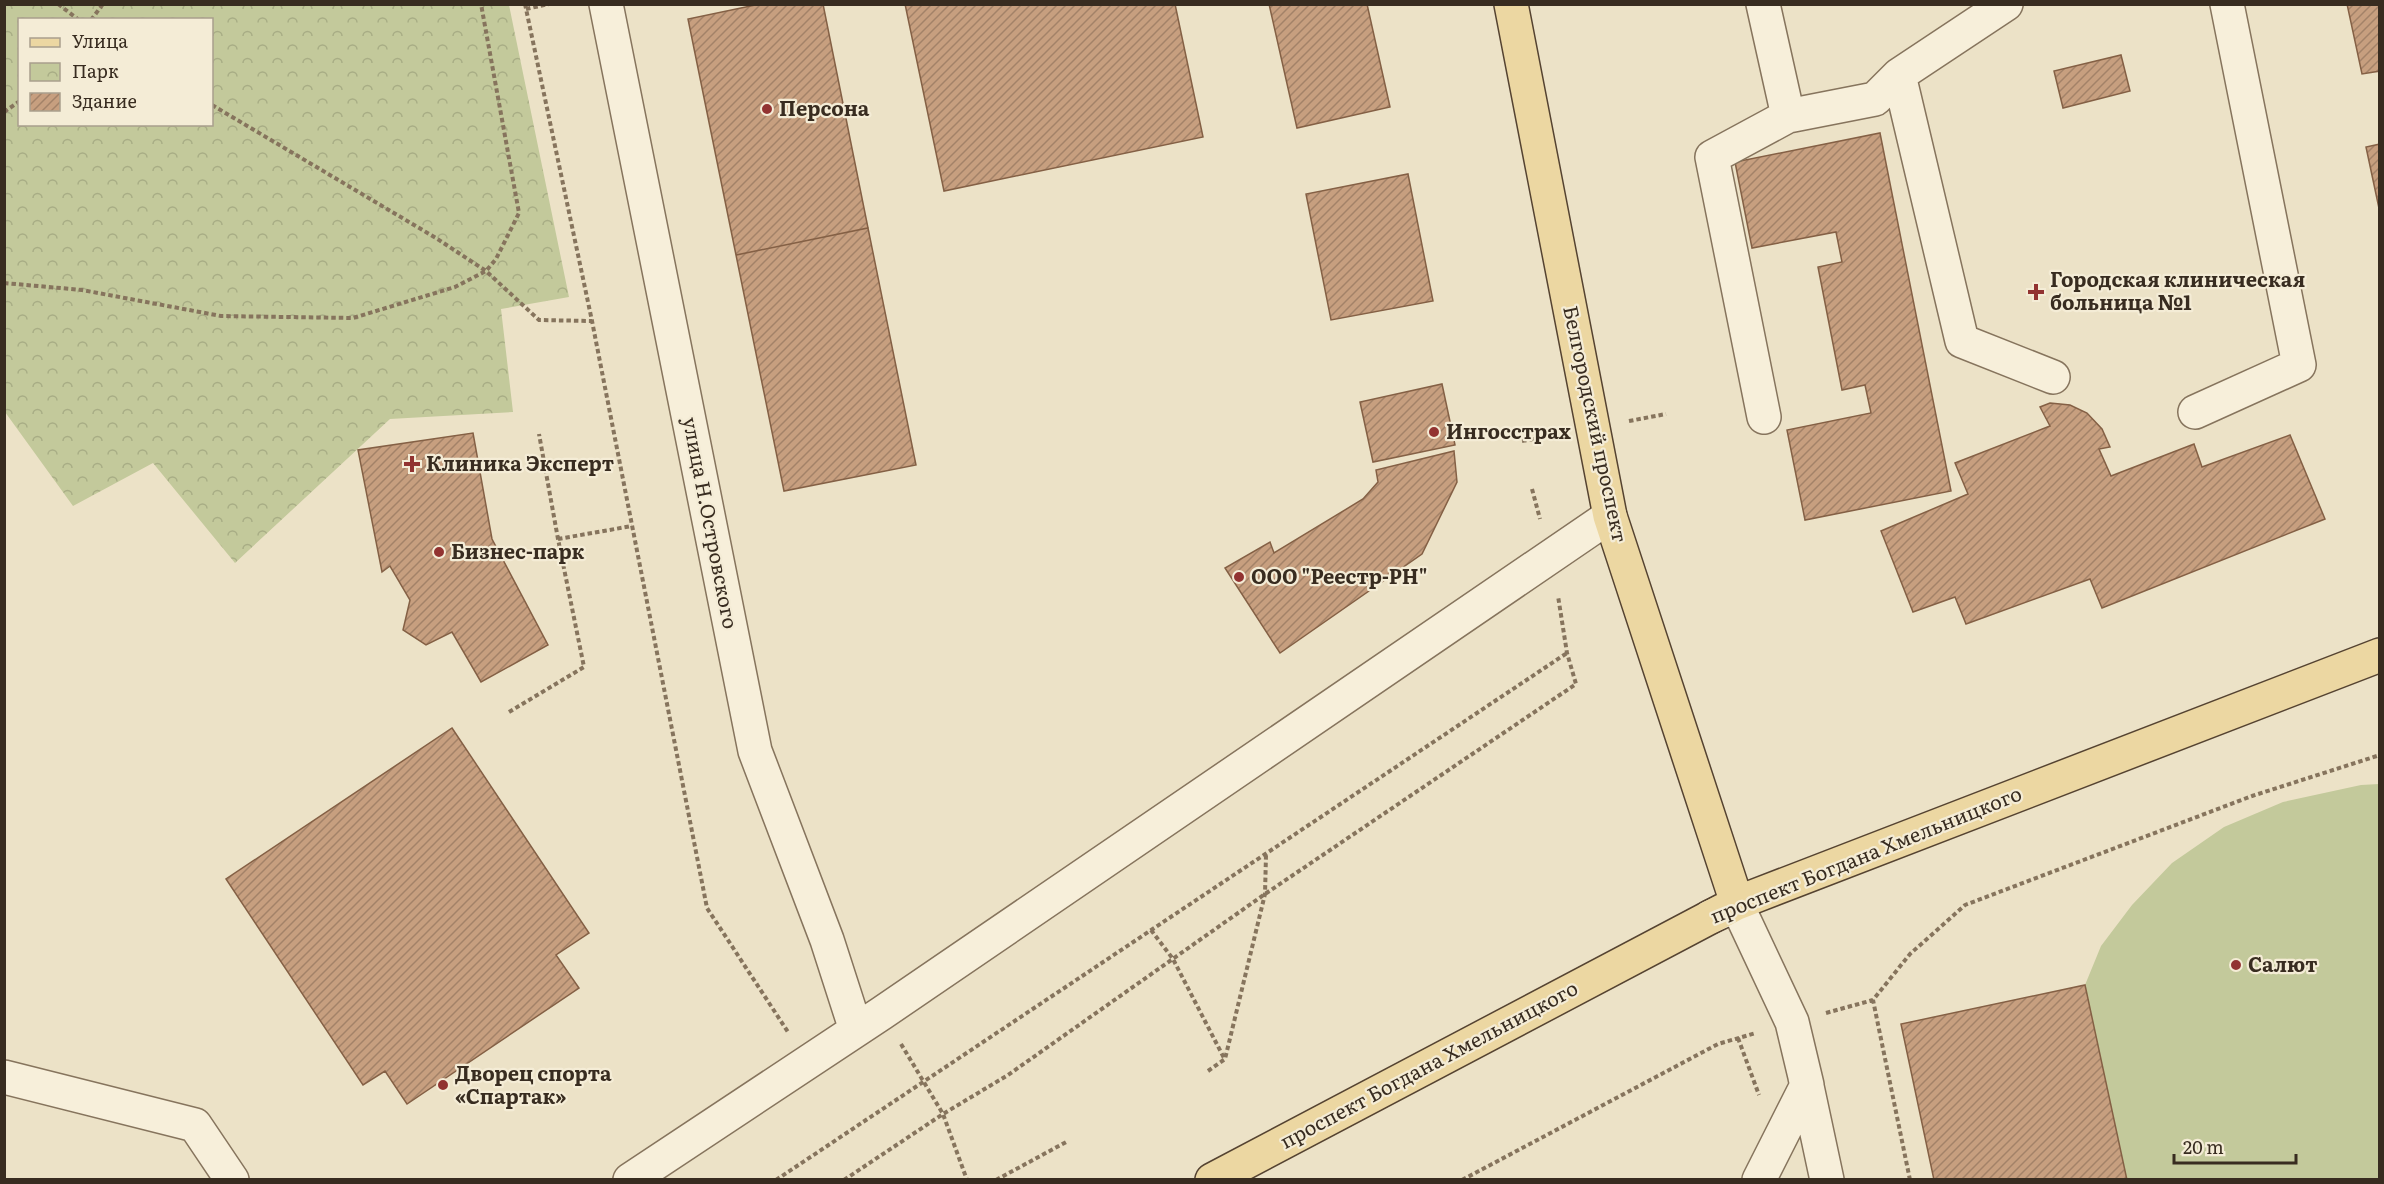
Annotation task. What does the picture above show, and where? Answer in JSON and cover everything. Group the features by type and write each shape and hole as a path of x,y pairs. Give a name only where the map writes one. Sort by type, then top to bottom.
{"main road":[{"name":"Белгородский проспект","path":"1511,4 1610,516 1737,904"},
{"name":"проспект Богдана Хмельницкого","path":"1212,1179 1737,904 2379,655"}],"street":[{"name":"улица Н.Островского","path":"606,4 755,751 827,940 869,1022"},
{"path":"1763,4 1788,116"},
{"path":"1764,417 1712,157 1788,116 1875,99 1899,75 2006,4"},
{"path":"2195,412 2300,364 2228,4"},
{"path":"1899,75 1962,341 2053,376"},
{"path":"630,1179 869,1022 1610,516"},
{"path":"1737,904 1792,1022 1827,1179"},
{"path":"4,1077 195,1125 232,1179"},
{"path":"1759,1179 1807,1085"}],"path":[{"path":"58,4 76,18"},
{"path":"92,18 103,4"},
{"path":"4,284 82,290 221,316 353,318 455,287 486,271 496,259 519,213 481,4"},
{"path":"549,4 525,7 592,321 707,908 808,1062"},
{"path":"4,112 18,102"},
{"path":"213,106 436,238 486,271 539,320 592,321"},
{"path":"509,712 584,667 539,434"},
{"path":"558,539 632,526"},
{"path":"844,1179 943,1114 1008,1075 1265,894 1576,684 1567,653 1551,556"},
{"path":"776,1179 1567,653"},
{"path":"1462,1179 1718,1044 1874,1000 1910,954 1965,905 2252,796 2379,755"},
{"path":"1208,1071 1225,1059 1265,894 1266,854"},
{"path":"1151,930 1173,959 1225,1059"},
{"path":"1874,1000 1910,1179"},
{"path":"869,1022 924,1082 943,1114 967,1179"},
{"path":"1738,1038 1760,1099"},
{"path":"996,1179 1068,1141"}],"green space":[{"path":"4,5 509,5 569,297 501,309 513,412 390,419 235,563 153,463 73,506 5,412"},
{"name":"Салют","path":"2379,784 2379,1179 1934,1179 1901,1024 2085,985 2101,946 2132,905 2172,863 2224,827 2283,802 2361,785"}],"building":[{"path":"760,4 823,4 868,228 736,255 688,19"},
{"path":"905,4 1175,4 1203,137 944,191"},
{"path":"1269,4 1367,4 1390,107 1297,128"},
{"path":"2347,4 2380,4 2380,71 2362,74"},
{"path":"2121,55 2130,91 2063,108 2054,71"},
{"path":"1880,133 1951,491 1805,520 1787,430 1871,413 1865,385 1842,390 1818,267 1842,262 1836,232 1752,248 1735,162"},
{"path":"2380,144 2380,213 2366,147"},
{"path":"1408,174 1433,301 1331,320 1306,194"},
{"path":"868,228 916,465 784,491 736,255"},
{"path":"1442,384 1455,445 1373,462 1360,402"},
{"path":"2050,403 2070,405 2087,413 2102,429 2110,447 2099,449 2111,476 2194,444 2202,467 2290,435 2325,519 2102,608 2090,579 1966,624 1955,597 1913,612 1881,531 1968,494 1955,463 2050,426 2040,407"},
{"name":"Бизнес-парк","path":"473,433 492,539 548,645 481,682 452,632 426,645 403,630 410,600 390,566 382,572 358,450"},
{"path":"1454,451 1457,482 1422,554 1280,653 1225,568 1270,542 1274,553 1363,499 1378,482 1376,470"},
{"path":"452,728 589,933 556,955 579,988 407,1104 385,1071 363,1085 226,879"},
{"path":"2085,985 2127,1180 1934,1180 1901,1024"}],"place":[{"name":"Персона","path":"767,109"},
{"name":"Городская клиническая больница №1","path":"2036,292"},
{"name":"Ингосстрах","path":"1434,432"},
{"name":"Клиника Эксперт","path":"412,464"},
{"name":"Бизнес-парк","path":"439,552"},
{"name":"ООО \"Реестр-РН\"","path":"1239,577"},
{"name":"Салют","path":"2236,965"},
{"name":"Дворец спорта «Спартак»","path":"443,1085"}]}
